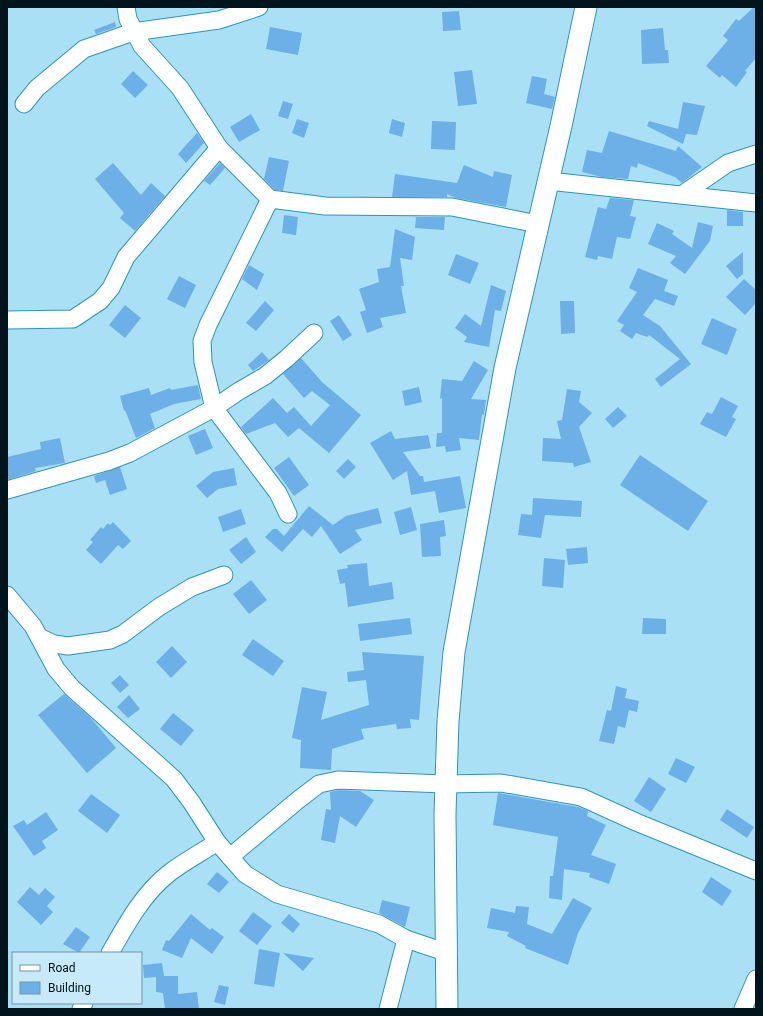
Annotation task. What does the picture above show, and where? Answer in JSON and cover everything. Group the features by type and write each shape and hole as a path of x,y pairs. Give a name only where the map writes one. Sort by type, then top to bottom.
{"main road":[{"path":"447,1009 445,952 445,784 454,652 505,368 586,7"}],"street":[{"path":"126,7 128,19 133,32 142,46 180,88 219,148 270,198 325,206 452,207 538,224"},
{"path":"24,104 37,88 84,49 133,32 219,20 259,7"},
{"path":"7,320 73,320 100,301 111,288 126,257 219,148"},
{"path":"683,194 728,164 756,154"},
{"path":"548,181 683,194 755,203"},
{"path":"270,198 208,325 202,341 204,362 214,408 278,493 288,514"},
{"path":"7,490 109,461 130,453 214,408 265,376 314,333"},
{"path":"39,637 54,644 68,646 110,640 123,634 159,607 192,587 224,575"},
{"path":"7,595 33,626 56,669 72,688 174,779 192,803 216,842 245,874 277,894 379,924 406,939 445,952"},
{"path":"230,857 319,784 338,780 445,784 501,783 581,797 636,822 756,871"},
{"path":"111,952 139,906 152,890 168,874 216,842"},
{"path":"388,1009 406,939"},
{"path":"743,1009 756,979"}],"building":[{"path":"754,7 756,7 756,58 745,71 747,72 736,87 722,75 720,78 706,66 728,40 723,36 736,19 739,21"},
{"path":"459,11 461,30 443,31 442,12"},
{"path":"115,22 116,27 96,34 94,30"},
{"path":"270,27 302,33 298,55 266,49"},
{"path":"663,28 665,50 668,50 669,63 642,64 641,30"},
{"path":"472,70 477,104 458,106 454,72"},
{"path":"133,71 148,85 135,98 121,84"},
{"path":"532,76 547,79 544,94 555,97 552,109 526,103"},
{"path":"283,101 293,104 288,119 278,116"},
{"path":"683,102 705,106 697,135 686,134 683,144 647,126 649,121 678,129"},
{"path":"251,114 260,130 239,142 230,127"},
{"path":"297,119 309,123 304,138 292,133"},
{"path":"392,119 405,123 402,137 389,133"},
{"path":"432,121 456,122 455,150 431,149"},
{"path":"609,131 676,151 678,146 702,167 682,183 675,177 638,163 637,168 631,166 628,179 602,177 582,172 587,150 602,153"},
{"path":"197,133 204,143 186,163 178,154"},
{"path":"269,157 289,161 283,191 275,190 264,179"},
{"path":"113,163 141,195 151,183 165,196 135,231 120,218 124,213 95,179"},
{"path":"220,163 225,168 210,185 204,181"},
{"path":"464,165 493,177 494,171 512,175 506,207 456,198 447,194 447,197 392,197 395,174 457,183"},
{"path":"610,198 634,200 630,216 636,217 630,239 617,237 612,259 598,256 597,260 585,257 598,207 606,209"},
{"path":"727,210 743,212 743,226 727,226"},
{"path":"284,215 298,217 296,235 282,233"},
{"path":"416,217 445,217 444,230 415,228"},
{"path":"698,222 713,226 710,241 685,274 670,263 676,256 648,244 657,223 674,231 672,234 692,248"},
{"path":"395,229 415,237 412,260 400,258 404,286 401,286 406,313 380,318 383,327 367,333 360,312 366,310 359,289 379,282 377,269 390,267"},
{"path":"743,252 743,274 737,279 726,266"},
{"path":"456,254 479,263 470,284 448,275"},
{"path":"249,265 264,274 257,290 242,279"},
{"path":"638,268 668,280 664,291 678,296 674,306 655,299 643,315 660,326 691,364 661,387 655,379 680,359 649,335 647,337 636,333 632,339 620,331 624,325 617,321 637,292 629,288"},
{"path":"179,276 196,285 185,308 167,299"},
{"path":"744,279 756,290 756,303 745,315 726,297"},
{"path":"491,285 506,291 501,311 495,310 489,347 464,342 467,337 455,328 465,314 481,326"},
{"path":"265,301 274,310 256,331 246,323"},
{"path":"560,301 574,301 575,333 561,334"},
{"path":"125,305 141,318 125,338 109,325"},
{"path":"339,315 352,335 343,341 330,321"},
{"path":"712,318 737,329 727,355 701,344"},
{"path":"262,352 269,360 253,371 248,365"},
{"path":"301,358 322,382 361,415 329,453 299,428 288,437 275,423 246,434 241,427 273,398 287,413 294,407 311,426 330,405 312,391 304,398 283,374"},
{"path":"474,361 488,370 471,399 486,400 484,415 482,414 479,440 459,438 461,450 446,452 445,446 436,447 437,433 442,433 442,398 440,399 442,379 462,381"},
{"path":"198,385 201,399 174,404 150,414 155,428 136,438 125,410 124,411 120,396 149,388 151,395 170,388 171,390"},
{"path":"419,387 422,402 405,406 402,391"},
{"path":"567,389 581,391 579,402 592,413 579,427 591,462 574,467 573,463 542,461 543,438 561,439 557,421 562,420"},
{"path":"721,397 738,406 732,417 736,419 726,437 700,424 707,412 712,414"},
{"path":"618,407 627,416 613,428 605,419"},
{"path":"205,429 213,448 196,455 188,436"},
{"path":"391,431 395,439 428,435 431,448 403,452 420,476 423,476 424,482 460,476 466,508 439,513 435,491 411,495 407,471 393,480 370,443"},
{"path":"60,438 65,463 35,468 36,471 7,480 7,457 41,449 40,442"},
{"path":"640,455 708,501 688,531 620,485"},
{"path":"289,457 309,485 294,496 274,468"},
{"path":"348,459 356,467 344,479 336,471"},
{"path":"120,467 127,489 110,495 105,480 96,483 94,476"},
{"path":"234,468 237,485 218,489 207,498 196,486 213,472"},
{"path":"533,498 582,501 581,517 545,515 541,538 518,535 521,514 532,515"},
{"path":"309,506 333,525 346,516 378,508 382,523 355,530 362,540 340,554 321,526 312,537 303,529 282,552 265,537 273,529 277,529 284,536"},
{"path":"411,507 417,530 400,535 394,512"},
{"path":"241,509 246,524 223,532 218,517"},
{"path":"444,520 446,536 440,537 441,556 422,557 420,524"},
{"path":"113,522 131,541 123,549 118,545 101,564 86,550 93,542 90,540 101,527 103,529 108,523 110,525"},
{"path":"246,537 256,552 241,564 229,550"},
{"path":"587,547 588,563 568,565 566,549"},
{"path":"544,558 565,560 563,588 542,586"},
{"path":"367,563 369,586 392,582 394,599 348,607 345,583 340,584 337,570 348,568 347,565"},
{"path":"251,580 267,600 249,614 233,594"},
{"path":"410,618 412,634 360,641 358,624"},
{"path":"643,618 666,619 666,634 642,634"},
{"path":"253,639 284,661 273,676 242,655"},
{"path":"172,646 187,662 171,678 156,662"},
{"path":"362,652 424,656 419,720 410,719 411,728 397,729 396,724 361,729 364,739 332,749 331,770 300,768 301,740 292,738 302,687 327,692 321,720 369,705 366,680 348,682 347,672 364,670"},
{"path":"120,675 129,685 120,693 111,683"},
{"path":"616,686 627,689 625,698 639,701 637,712 629,710 625,728 618,726 614,744 599,741 607,710 611,711"},
{"path":"64,694 90,717 116,748 87,773 38,715"},
{"path":"129,695 140,709 128,718 117,707"},
{"path":"173,713 194,730 181,746 160,729"},
{"path":"676,758 695,767 686,783 668,774"},
{"path":"649,777 666,789 651,812 634,801"},
{"path":"339,790 360,791 374,800 356,827 340,816 335,843 321,840 326,809 331,810 330,792"},
{"path":"498,793 578,807 588,811 587,816 606,825 591,855 616,864 609,884 589,877 590,873 564,869 562,900 549,898 550,876 553,876 558,837 493,825"},
{"path":"91,794 120,815 107,833 78,811"},
{"path":"727,809 754,827 747,838 720,820"},
{"path":"46,812 58,830 42,841 46,848 34,856 13,826 24,820 27,825"},
{"path":"217,872 229,882 219,893 207,884"},
{"path":"711,877 732,891 722,906 702,892"},
{"path":"30,887 39,895 45,888 55,897 47,906 53,912 41,925 17,902"},
{"path":"573,898 592,908 578,933 568,965 525,948 526,946 507,936 509,932 487,928 491,908 515,913 516,906 529,907 527,924 552,934"},
{"path":"382,900 410,907 405,927 379,913"},
{"path":"253,912 272,926 257,945 239,931"},
{"path":"191,914 210,930 212,928 224,937 212,954 191,938 182,958 162,950 166,940 169,941"},
{"path":"289,914 300,924 293,933 281,923"},
{"path":"76,927 90,937 80,952 63,944"},
{"path":"259,949 280,953 274,987 254,984"},
{"path":"283,953 314,958 303,971"},
{"path":"162,963 164,976 178,976 178,994 197,992 199,1009 165,1009 163,993 156,992 156,977 144,978 143,965"},
{"path":"219,985 229,987 225,1005 214,1002"}]}
